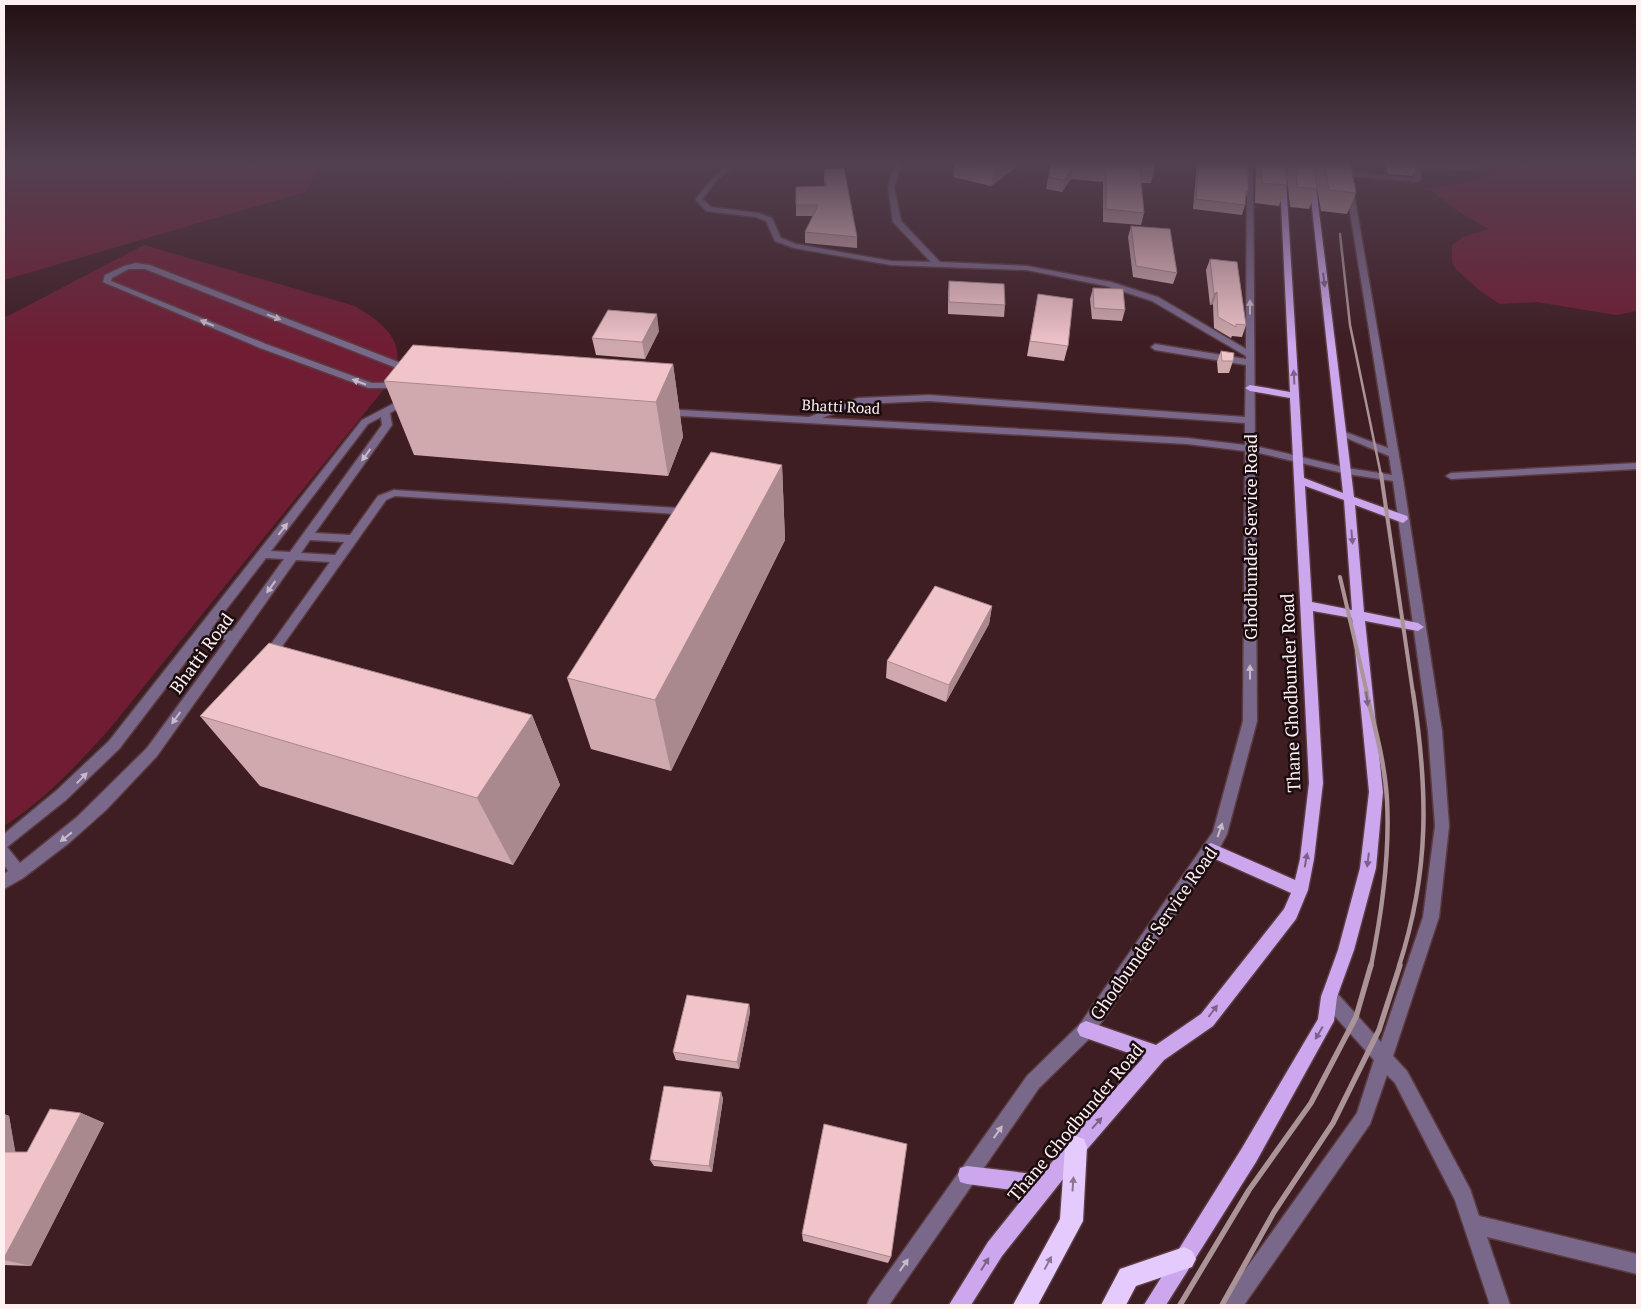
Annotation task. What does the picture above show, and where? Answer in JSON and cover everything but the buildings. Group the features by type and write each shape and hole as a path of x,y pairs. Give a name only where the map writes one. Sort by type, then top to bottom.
{"highway":[{"path":"1025,1305 1071,1221 1076,1147"},
{"path":"1113,1305 1128,1277 1184,1259"}],"main road":[{"name":"Thane Ghodbunder Road","path":"960,1305 995,1249 1076,1147 1158,1054 1206,1020 1290,914 1300,890 1307,859 1316,783 1285,223"},
{"path":"1154,1305 1249,1155 1326,1021 1329,997 1346,950 1368,868 1376,792 1358,615 1347,471 1317,223"},
{"path":"1250,388 1295,396"},
{"path":"1300,480 1403,520"},
{"path":"1306,605 1418,627"},
{"path":"1212,850 1300,890"},
{"path":"1086,1030 1158,1054"},
{"path":"967,1176 1046,1185"}],"street":[{"path":"770,223 778,239 794,246 862,259 1027,268 1108,284 1155,299 1251,359"},
{"path":"898,223 937,264"},
{"name":"Ghodbunder Service Road","path":"876,1305 1033,1082 1086,1030 1212,850 1220,834 1250,722 1250,223"},
{"path":"1232,1305 1364,1118 1431,917 1442,826 1435,731 1418,627 1398,479 1354,223"},
{"path":"136,265 147,267 403,367 414,389 371,386 263,346 107,282 108,277 124,268 136,265"},
{"path":"1155,347 1251,359"},
{"name":"Bhatti Road","path":"4,842 40,815 80,780 100,759 201,633 365,422 385,413 402,401 414,389"},
{"path":"808,420 858,401 929,398 1250,420"},
{"name":"Bhatti Road","path":"652,412 1187,441 1249,448 1347,471 1398,479"},
{"name":"Bhatti Road","path":"4,882 68,835 115,792 152,752 387,425 385,413"},
{"path":"1342,434 1394,454"},
{"path":"1450,476 1637,466"},
{"path":"268,674 265,668 273,650 382,498 394,494 677,511"},
{"path":"308,536 353,539"},
{"path":"262,554 338,560"},
{"path":"201,633 236,636"},
{"path":"4,853 18,872"},
{"path":"1329,997 1401,1076 1464,1196 1500,1305"},
{"path":"1473,1224 1637,1264"}],"shaded area":[{"path":"4,223 199,223 4,280"},
{"path":"1478,223 1637,223 1637,311 1616,315 1536,302 1500,304 1480,291 1456,269 1452,262 1452,245 1463,237 1488,229"},
{"path":"144,245 355,306 371,316 391,335 395,343 397,361 394,372 384,389 112,726 48,792 4,826 4,318"}],"railway":[{"path":"1340,234 1350,325 1381,475"},
{"path":"1381,474 1413,693"},
{"path":"1340,577 1367,693"},
{"path":"1366,692 1384,773 1388,821 1384,884 1371,966"},
{"path":"1399,966 1416,896 1423,830 1422,763 1413,692"},
{"path":"1180,1305 1249,1190 1311,1103 1356,1017 1371,965"},
{"path":"1222,1305 1274,1212 1333,1123 1379,1030 1400,965"}]}
